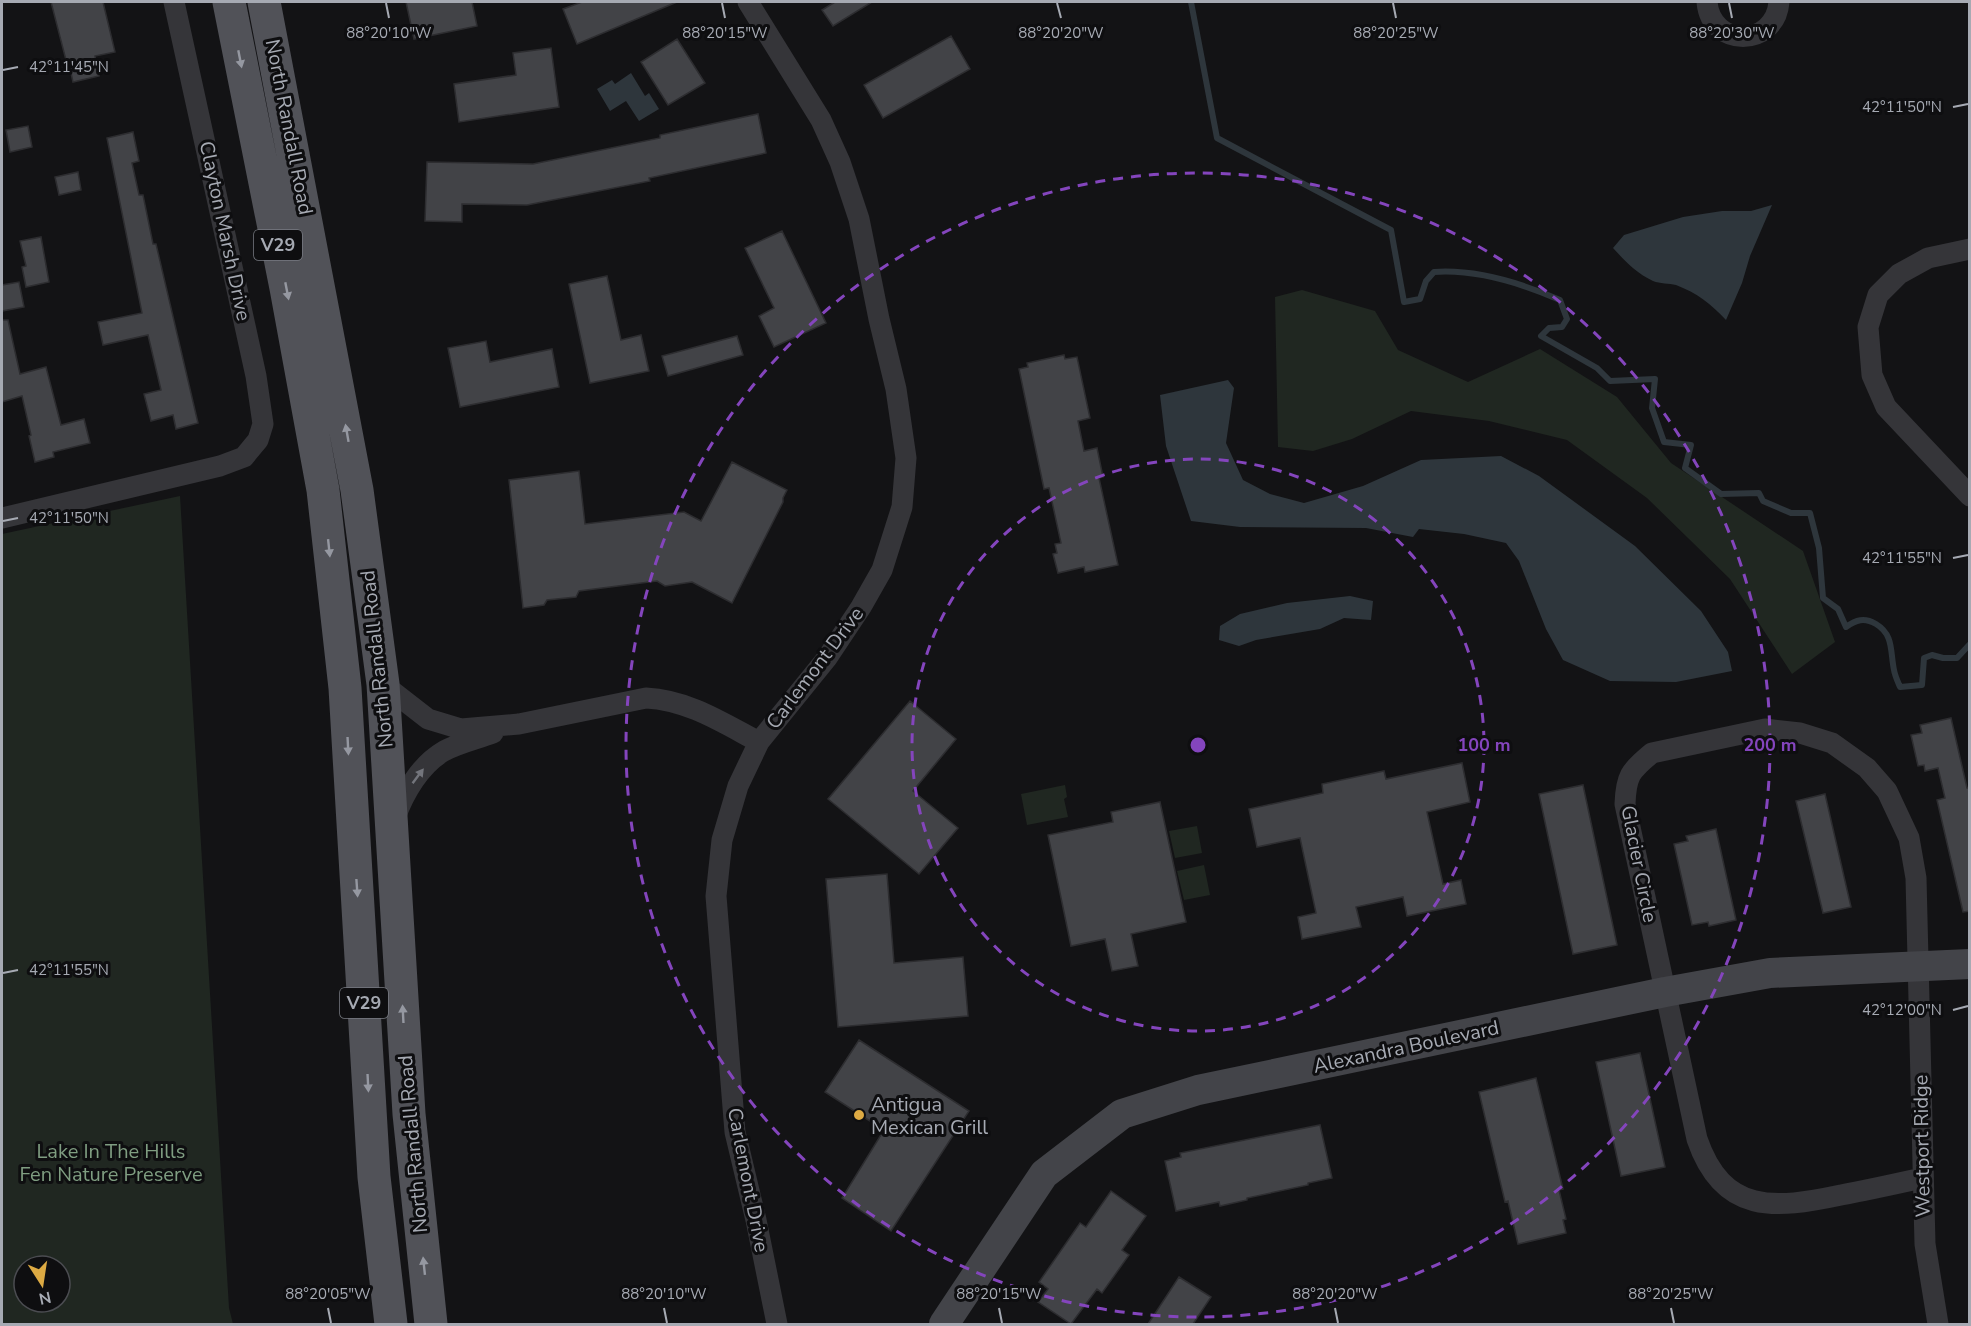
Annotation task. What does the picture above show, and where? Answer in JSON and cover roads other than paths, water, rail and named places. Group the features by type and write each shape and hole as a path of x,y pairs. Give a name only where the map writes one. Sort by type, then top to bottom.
{"main road":[{"name":"North Randall Road","path":"229,2 286,288 323,490 345,688 374,1177 392,1324"},
{"name":"North Randall Road","path":"264,2 357,490 383,684 409,1114 431,1324"}],"street":[{"name":"Clayton Marsh Drive","path":"2,518 220,466 244,457 258,440 263,424 256,376 174,2"},
{"name":"Carlemont Drive","path":"748,2 821,120 840,162 859,219 896,389 906,458 902,507 882,570 861,607 827,658 759,742 738,786 722,840 716,896 735,1132 777,1324"},
{"path":"1707,2 1708,12 1714,24 1726,33 1739,37 1754,36 1766,29 1775,18 1779,2"},
{"path":"1970,249 1928,258 1899,274 1878,295 1868,327 1872,375 1886,408 1970,496"},
{"path":"383,684 428,719 461,729 519,724 646,698 663,699 703,711 759,742"},
{"path":"392,828 399,806 422,769 444,752 519,724"},
{"name":"Glacier Circle","path":"1919,966 1916,878 1909,838 1887,790 1867,768 1832,743 1800,733 1765,729 1652,753 1638,765 1626,782 1625,804 1697,1139 1704,1158 1718,1179 1737,1194 1765,1205 1798,1204 1922,1178"},
{"name":"Alexandra Boulevard","path":"944,1324 1044,1174 1122,1114 1198,1090 1665,992 1770,973 1970,964"},
{"name":"Westport Ridge","path":"1919,966 1925,1244 1938,1324"}],"waterway":[{"path":"1191,2 1217,138 1391,230 1404,302 1420,299 1426,281 1434,272 1466,273 1498,278 1560,300 1567,319 1562,327 1549,328 1541,336 1597,368 1610,381 1655,379 1652,408 1664,442 1691,445 1685,468 1721,494 1759,493 1763,501 1791,513 1810,513 1819,548 1823,598 1838,609 1846,627 1864,620 1882,628 1889,638 1894,672 1900,687 1922,685 1924,658 1932,655 1957,658 1970,644"}],"place":[{"name":"Antigua Mexican Grill","path":"859,1115"}],"park label":[{"name":"Lake In The Hills Fen Nature Preserve","path":"111,1162"}]}
